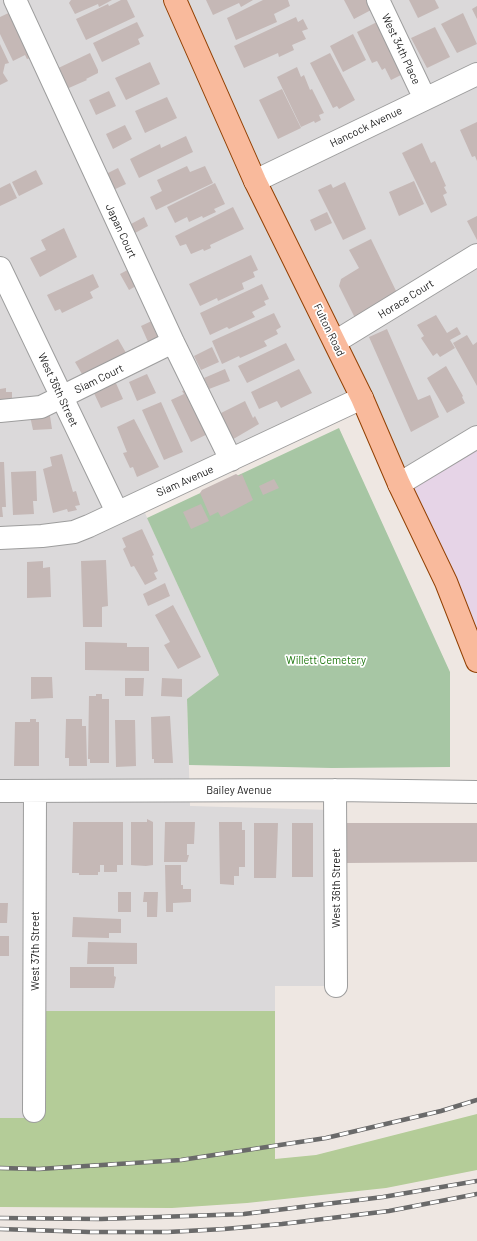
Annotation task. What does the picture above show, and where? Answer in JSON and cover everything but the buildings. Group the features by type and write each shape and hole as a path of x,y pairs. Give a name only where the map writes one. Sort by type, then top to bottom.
{"main road":[{"name":"Fulton Road","path":"175,0 255,181 362,398 399,484 446,582 477,661"}],"street":[{"name":"Japan Court","path":"15,0 173,342 231,460"},
{"name":"West 34th Place","path":"378,0 425,99"},
{"name":"Hancock Avenue","path":"255,181 477,74"},
{"name":"Horace Court","path":"335,342 477,255"},
{"name":"West 36th Street","path":"0,268 61,398 117,512"},
{"name":"Siam Court","path":"0,411 41,408 173,342"},
{"name":"Siam Avenue","path":"0,538 42,536 74,532 362,398"},
{"path":"399,484 475,444"},
{"name":"West 36th Street","path":"335,790 336,986"},
{"name":"Bailey Avenue","path":"0,791 335,790 477,792"},
{"name":"West 37th Street","path":"34,1111 35,791"}],"shaded area":[{"path":"0,0 477,0 477,437 399,484 362,398 140,502 219,675 187,699 190,806 331,810 336,986 275,986 275,1011 34,1011 34,1118 0,1118"},
{"path":"477,437 477,658 399,484"}],"green space":[{"name":"Willett Cemetery","path":"339,428 450,672 450,767 332,768 189,765 187,699 219,675 147,518"},
{"path":"34,1011 275,1011 275,1159 316,1155 477,1114 477,1170 386,1188 247,1203 172,1208 0,1207 0,1118 33,1118"}],"railway":[{"path":"0,1168 39,1169 181,1160 326,1138 441,1111 477,1100"},
{"path":"0,1218 101,1219 244,1214 383,1197 477,1181"},
{"path":"0,1229 90,1232 168,1232 224,1229 282,1224 389,1211 477,1194"}]}
